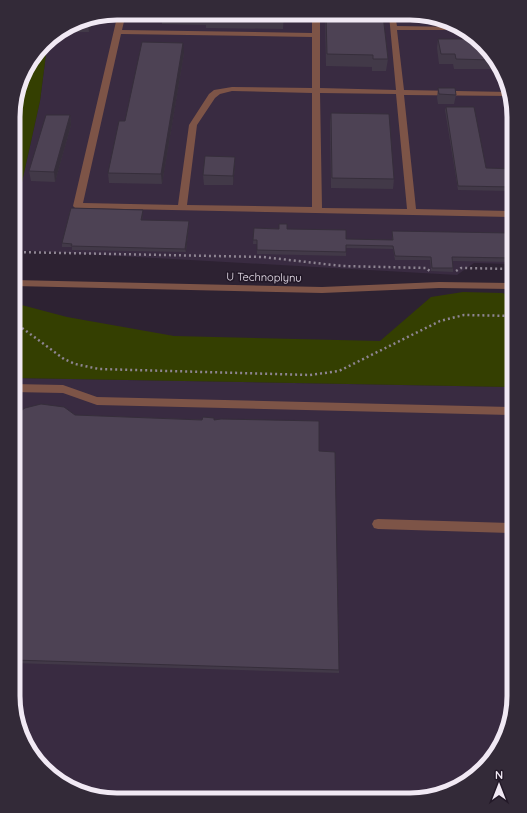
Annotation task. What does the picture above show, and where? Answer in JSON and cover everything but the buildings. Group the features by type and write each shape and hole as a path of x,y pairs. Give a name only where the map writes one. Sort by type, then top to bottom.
{"street":[{"path":"121,20 78,206 507,214"},
{"path":"316,20 317,210"},
{"path":"393,20 412,212"},
{"path":"394,28 450,29"},
{"path":"118,32 316,35"},
{"path":"182,208 193,125 212,96 217,92 232,89 504,94"},
{"name":"U Technoplynu","path":"20,283 322,290 439,285 507,286"},
{"path":"20,388 63,389 97,400 507,411"},
{"path":"378,524 507,528"}],"path":[{"path":"20,252 263,256 342,266 426,268 431,272 438,272"},
{"path":"453,273 461,268 507,269"},
{"path":"20,325 28,330 54,353 72,363 99,369 310,375 339,371 440,321 464,315 507,316"}],"shaded area":[{"path":"117,20 410,20 435,23 447,27 469,40 487,58 500,80 504,92 507,111 507,264 474,263 457,275 20,250 20,191 40,101 46,52 63,36 80,27 92,23"},
{"path":"20,378 507,387 507,702 502,727 491,750 469,773 458,780 435,790 416,793 117,793 92,790 80,786 58,773 40,755 27,733 22,715 20,696"}],"green space":[{"path":"46,52 40,101 20,191 20,117 23,92 27,80 36,63"},
{"path":"463,292 507,294 507,387 20,378 20,305 67,317 174,336 380,341 431,297"}]}
